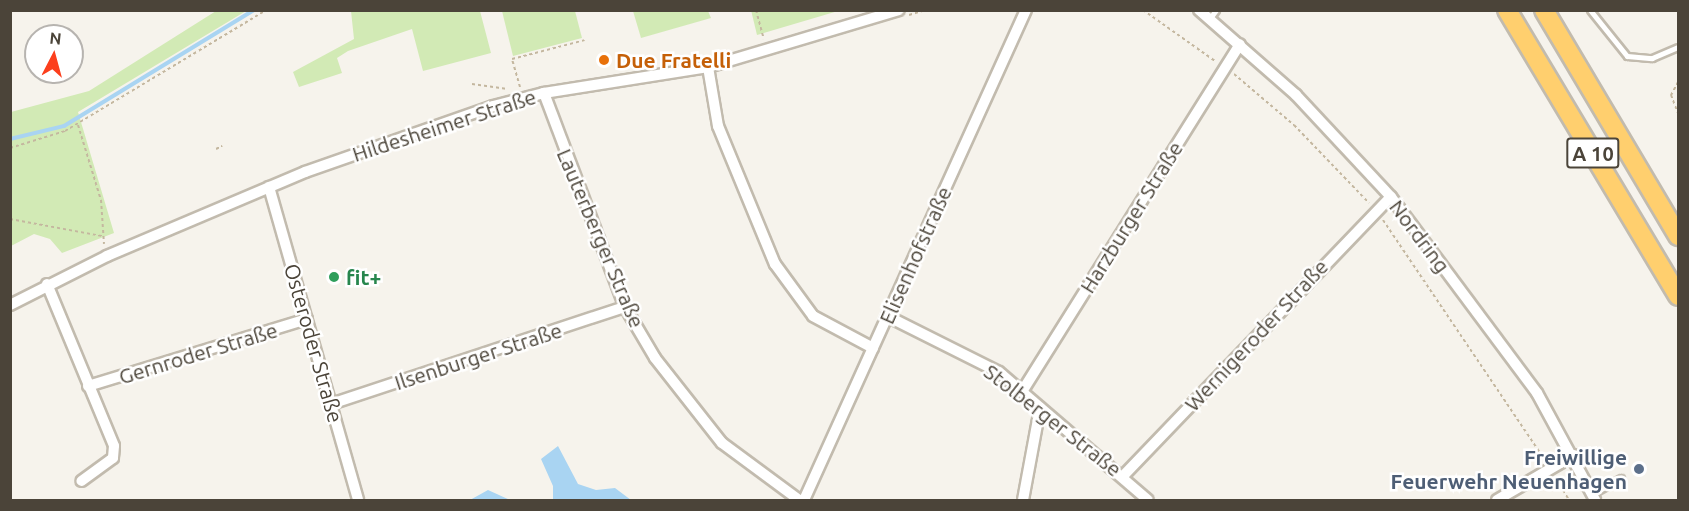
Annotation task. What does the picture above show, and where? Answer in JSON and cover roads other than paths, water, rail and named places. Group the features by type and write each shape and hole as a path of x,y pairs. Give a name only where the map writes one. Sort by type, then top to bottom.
{"highway":[{"name":"A 10","path":"1507,10 1678,296"},
{"name":"A 10","path":"1544,10 1678,236"}],"street":[{"name":"Elisenhofstraße","path":"804,501 1026,10"},
{"name":"Nordring","path":"1198,10 1213,14 1240,44 1328,125 1391,197 1507,351 1574,455 1594,497"},
{"name":"Hildesheimer Straße","path":"10,305 47,284 107,256 270,187 522,92 544,93 708,67 901,14"},
{"name":"Harzburger Straße","path":"1023,390 1223,67 1240,44"},
{"path":"708,67 718,126 775,264 813,316 873,348"},
{"name":"Lauterberger Straße","path":"544,93 625,307 655,358 722,443 799,501"},
{"name":"Osteroder Straße","path":"270,187 358,501"},
{"name":"Wernigeroder Straße","path":"1124,475 1391,197"},
{"path":"47,284 114,446 113,458 81,482"},
{"name":"Ilsenburger Straße","path":"331,404 625,307"},
{"name":"Stolberger Straße","path":"887,316 971,356 1023,390 1040,408 1124,475 1148,501"},
{"name":"Gernroder Straße","path":"88,386 307,319"},
{"path":"1023,501 1040,408"},
{"path":"1497,501 1574,455"}],"lane":[{"path":"1590,10 1627,56 1652,58 1678,46"},
{"path":"1594,497 1621,478"}],"water":[{"path":"558,446 578,484 596,490 615,488 631,500 553,500 553,486 541,459"},
{"path":"488,490 510,500 470,500"}],"waterway":[{"path":"10,139 64,126 254,10"}],"place":[{"name":"Due Fratelli","path":"604,60"},
{"name":"fit+","path":"334,277"},
{"name":"Freiwillige Feuerwehr Neuenhagen","path":"1639,469"}]}
